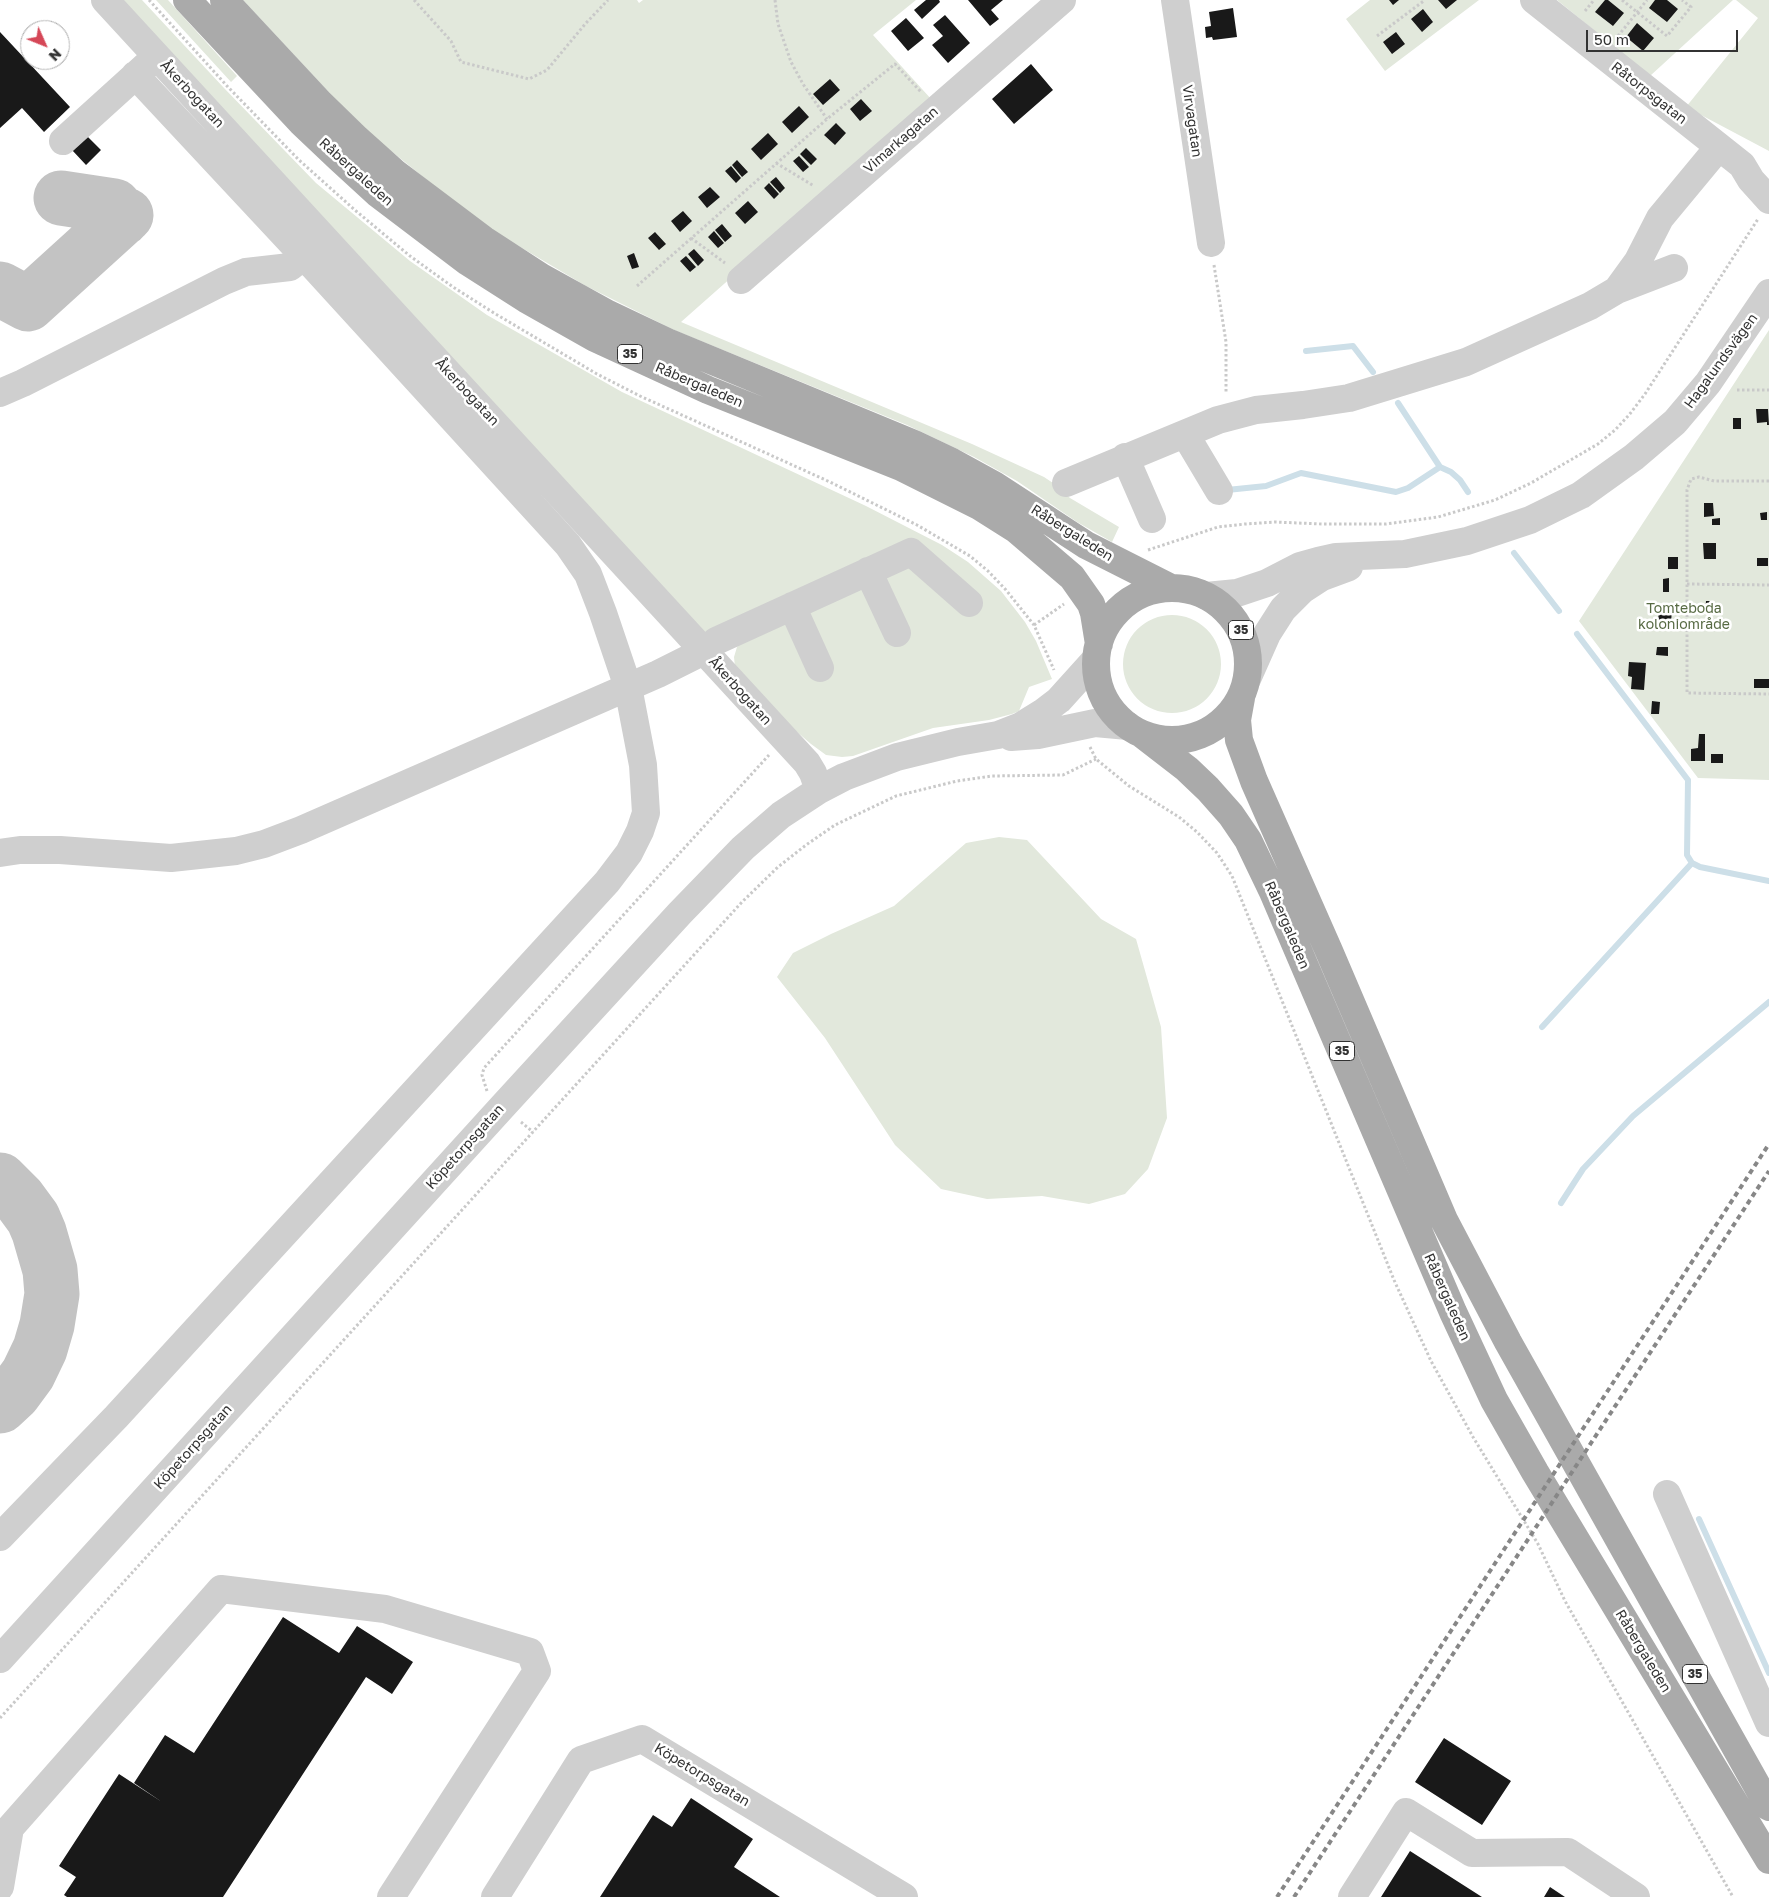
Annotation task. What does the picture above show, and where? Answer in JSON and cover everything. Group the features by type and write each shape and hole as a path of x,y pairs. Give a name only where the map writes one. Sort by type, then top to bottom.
{"main road":[{"name":"Råbergaleden","path":"187,0 294,115 333,152 377,192 468,262 526,299 595,338 708,390 901,468 979,506 1017,530 1072,577 1091,604 1094,613 1098,651"},
{"name":"Råbergaleden","path":"224,0 357,140 476,234 541,277 608,314 667,342 914,444 952,462 1033,509 1086,545 1171,588"},
{"name":"35","path":"1136,730 1114,713 1103,696 1097,678 1098,651 1109,622 1126,604 1147,592 1171,588 1189,590 1206,596 1226,610 1241,630 1248,654 1244,689"},
{"name":"Råbergaleden","path":"1244,689 1237,720 1239,740 1254,781 1444,1220 1508,1342 1769,1807"},
{"path":"1136,730 1165,740 1199,736 1219,724 1235,708 1244,689"},
{"name":"Råbergaleden","path":"1136,730 1187,769 1208,789 1231,815 1248,840 1277,900 1452,1312 1494,1400 1535,1472 1769,1860"}],"street":[{"name":"Åkerbogatan","path":"105,0 784,738 813,773 820,790"},
{"name":"Vimarkagatan","path":"742,279 1062,0"},
{"name":"Virvagatan","path":"1175,0 1211,243"},
{"name":"Råtorpsgatan","path":"1534,0 1718,148 1742,165 1764,209"},
{"path":"63,141 135,75 158,57"},
{"path":"0,1537 136,1395 607,882 630,853 646,813 643,765 628,687 604,613 588,574 568,545 304,256 135,75"},
{"path":"1617,290 1638,262 1660,218 1718,148"},
{"name":"Råtorpsgatan","path":"1742,165 1759,168 1769,173"},
{"path":"0,393 32,379 224,281 246,272 290,266 304,256"},
{"path":"1066,483 1218,420 1256,410 1349,398 1457,365 1582,310 1617,290 1674,268"},
{"name":"Hagalundsvägen","path":"1206,596 1237,593 1267,583 1300,566 1318,560 1405,554 1467,541 1530,520 1581,495 1634,458 1675,422 1708,383 1769,293"},
{"path":"1185,434 1219,491"},
{"path":"1125,457 1152,519"},
{"path":"0,853 20,850 60,850 171,858 236,852 302,830 658,674 704,651 716,641 911,552 969,603"},
{"name":"Hagalundsvägen","path":"1244,689 1267,634 1283,609 1302,590 1322,577 1374,557"},
{"path":"868,571 897,633"},
{"path":"792,606 820,668"},
{"name":"Köpetorpsgatan","path":"0,1659 503,1106 736,854 781,815 844,777 897,757 958,742 998,735 1021,726 1042,713 1064,695 1098,651"},
{"name":"Köpetorpsgatan","path":"998,735 1018,738 1096,723 1136,730"},
{"path":"1667,1494 1769,1723"},
{"path":"0,1887 10,1828 220,1589 385,1609 530,1652 537,1672 391,1897"},
{"name":"Köpetorpsgatan","path":"495,1897 581,1760 642,1739 904,1897"},
{"path":"1352,1897 1406,1812 1472,1853 1568,1852 1636,1897"}],"path":[{"path":"414,0 451,41 461,62 529,79 547,70 608,0"},
{"path":"775,0 778,24 791,62 802,84 827,119"},
{"path":"1377,36 1424,0"},
{"path":"1622,0 1667,36 1690,7 1682,0"},
{"path":"1602,55 1647,0"},
{"path":"637,286 827,119 895,64 937,109"},
{"path":"776,163 834,199"},
{"path":"1142,553 1154,547 1218,527 1276,522 1386,524 1438,517 1495,500 1531,483 1598,444 1615,430 1629,414 1645,394 1764,209"},
{"path":"691,238 742,279"},
{"path":"1211,243 1226,342 1226,391 1218,420"},
{"path":"1737,390 1769,390"},
{"path":"1769,481 1714,481 1699,477 1691,479 1687,490 1687,693 1769,694"},
{"path":"1687,584 1769,585"},
{"path":"1034,625 1065,603"},
{"path":"533,1132 488,1092 482,1075 484,1068 784,738"},
{"path":"0,1718 742,902 778,868 806,845 836,825 896,796 957,781 992,776 1063,775 1096,759 1129,786 1179,818 1197,832 1217,853 1232,876 1394,1280 1431,1361 1473,1437 1538,1544 1565,1601 1733,1897"}],"green space":[{"path":"121,0 142,0 316,183 410,261 487,315 622,392 866,506 942,545 968,562 1001,591 1025,622 1036,641 1052,679 1029,687 1019,711 1012,714 989,720 933,728 853,756 826,755 789,725 735,667 734,657 737,647 744,639 882,580 909,542 703,633"},
{"path":"156,0 168,0 237,76 231,82"},
{"path":"243,0 637,0 639,3 643,0 916,0 873,35 932,100 681,322 972,444 1044,477 1059,487 1070,498 1119,527 1112,542 1077,522 1017,481 974,457 907,425 674,330 586,286 500,235 443,193 380,142 336,100"},
{"path":"1370,0 1479,0 1385,71 1346,19"},
{"path":"1557,0 1733,0 1650,76"},
{"path":"1736,0 1769,0 1769,151 1686,107 1758,18"},
{"name":"Tomteboda koloniområde","path":"1769,330 1769,780 1698,778 1579,621"},
{"path":"1172,615 1191,618 1207,629 1218,645 1221,664 1218,683 1207,699 1191,710 1172,713 1153,710 1137,699 1126,683 1123,664 1126,645 1137,629 1153,618"},
{"path":"999,837 1027,840 1101,919 1136,939 1161,1027 1167,1118 1148,1169 1125,1194 1089,1204 1042,1196 987,1199 941,1189 895,1145 825,1038 777,977 793,953 894,906 966,843"}],"building":[{"path":"926,0 939,0 940,2 922,19 914,10"},
{"path":"968,0 1003,0 991,10 999,19 990,26"},
{"path":"1389,0 1399,0 1393,5"},
{"path":"1438,0 1457,0 1446,9"},
{"path":"1605,0 1608,0 1624,13 1613,26 1595,12"},
{"path":"1655,0 1667,0 1678,9 1667,22 1649,8"},
{"path":"1233,8 1237,37 1213,40 1212,37 1206,38 1205,27 1211,26 1209,12"},
{"path":"1423,9 1433,22 1422,32 1411,19"},
{"path":"945,15 970,43 948,63 932,45 943,36 933,25"},
{"path":"906,18 924,38 908,51 891,31"},
{"path":"1637,23 1654,38 1643,51 1626,37"},
{"path":"0,32 20,53 20,70 35,70 70,107 44,132 22,108 0,128"},
{"path":"1396,32 1405,44 1392,54 1383,42"},
{"path":"1031,64 1053,90 1014,124 992,99"},
{"path":"830,79 840,90 823,105 813,94"},
{"path":"861,99 872,111 860,121 850,109"},
{"path":"799,106 809,117 792,133 782,122"},
{"path":"836,123 846,133 835,145 824,135"},
{"path":"768,133 778,144 761,160 751,149"},
{"path":"87,136 101,150 86,165 72,150"},
{"path":"806,148 817,159 811,165 800,154"},
{"path":"799,156 809,167 803,172 793,161"},
{"path":"737,160 748,172 742,177 732,165"},
{"path":"731,166 741,178 736,183 725,171"},
{"path":"776,177 785,188 780,193 770,182"},
{"path":"769,183 779,194 774,199 764,188"},
{"path":"710,187 720,197 707,208 698,197"},
{"path":"748,201 758,212 745,224 735,213"},
{"path":"683,211 692,221 680,232 671,221"},
{"path":"722,224 732,236 725,242 715,230"},
{"path":"714,231 724,243 718,248 708,237"},
{"path":"655,232 666,244 659,250 648,238"},
{"path":"694,249 704,260 698,266 688,254"},
{"path":"634,253 639,267 632,269 627,256"},
{"path":"686,256 696,267 690,272 680,261"},
{"path":"1756,409 1768,409 1769,425 1767,425 1767,422 1757,423"},
{"path":"1733,418 1741,418 1741,429 1733,429"},
{"path":"1704,503 1713,503 1714,516 1704,517"},
{"path":"1767,512 1767,520 1761,520 1760,513"},
{"path":"1720,518 1720,525 1712,525 1712,519"},
{"path":"1703,543 1716,543 1716,559 1704,559"},
{"path":"1668,557 1678,557 1678,569 1668,569"},
{"path":"1757,558 1768,558 1768,566 1757,566"},
{"path":"1669,578 1669,592 1663,592 1663,579"},
{"path":"1706,601 1713,601 1712,614 1705,614"},
{"path":"1659,607 1672,608 1671,624 1658,623"},
{"path":"1657,647 1668,647 1668,656 1656,655"},
{"path":"1629,662 1646,663 1644,690 1631,689 1632,677 1628,676"},
{"path":"1754,679 1769,679 1769,688 1754,688"},
{"path":"1652,701 1660,702 1659,714 1651,714"},
{"path":"1699,734 1705,734 1705,761 1691,761 1691,749 1698,748"},
{"path":"1711,754 1723,754 1723,763 1711,763"},
{"path":"283,1617 339,1653 357,1626 413,1662 392,1694 366,1677 223,1897 67,1897 64,1895 76,1877 59,1866 119,1774 162,1802 134,1783 165,1735 194,1753"},
{"path":"1444,1738 1511,1781 1482,1825 1415,1782"},
{"path":"691,1798 753,1839 734,1867 780,1897 600,1897 653,1815 672,1827"},
{"path":"1410,1851 1482,1897 1381,1897"},
{"path":"1550,1887 1565,1897 1544,1897"}],"waterway":[{"path":"1306,351 1353,346 1373,372"},
{"path":"1398,403 1440,467 1451,472 1460,480 1468,492"},
{"path":"1227,490 1266,486 1301,473 1396,492 1408,488 1440,467"},
{"path":"1514,553 1559,611"},
{"path":"1577,634 1688,780 1687,855 1692,863 1700,867 1769,881"},
{"path":"1542,1027 1692,863"},
{"path":"1561,1203 1583,1169 1633,1116 1769,1002"},
{"path":"1699,1519 1769,1673"}],"taxiway":[{"path":"61,198 114,206 122,219"},
{"path":"0,289 28,304 126,215"},
{"path":"0,1180 19,1199 33,1218 50,1270 52,1294 47,1325 40,1349 28,1374 14,1393 0,1406"}],"railway":[{"path":"1277,1897 1769,1144"},
{"path":"1294,1897 1769,1171"}]}
